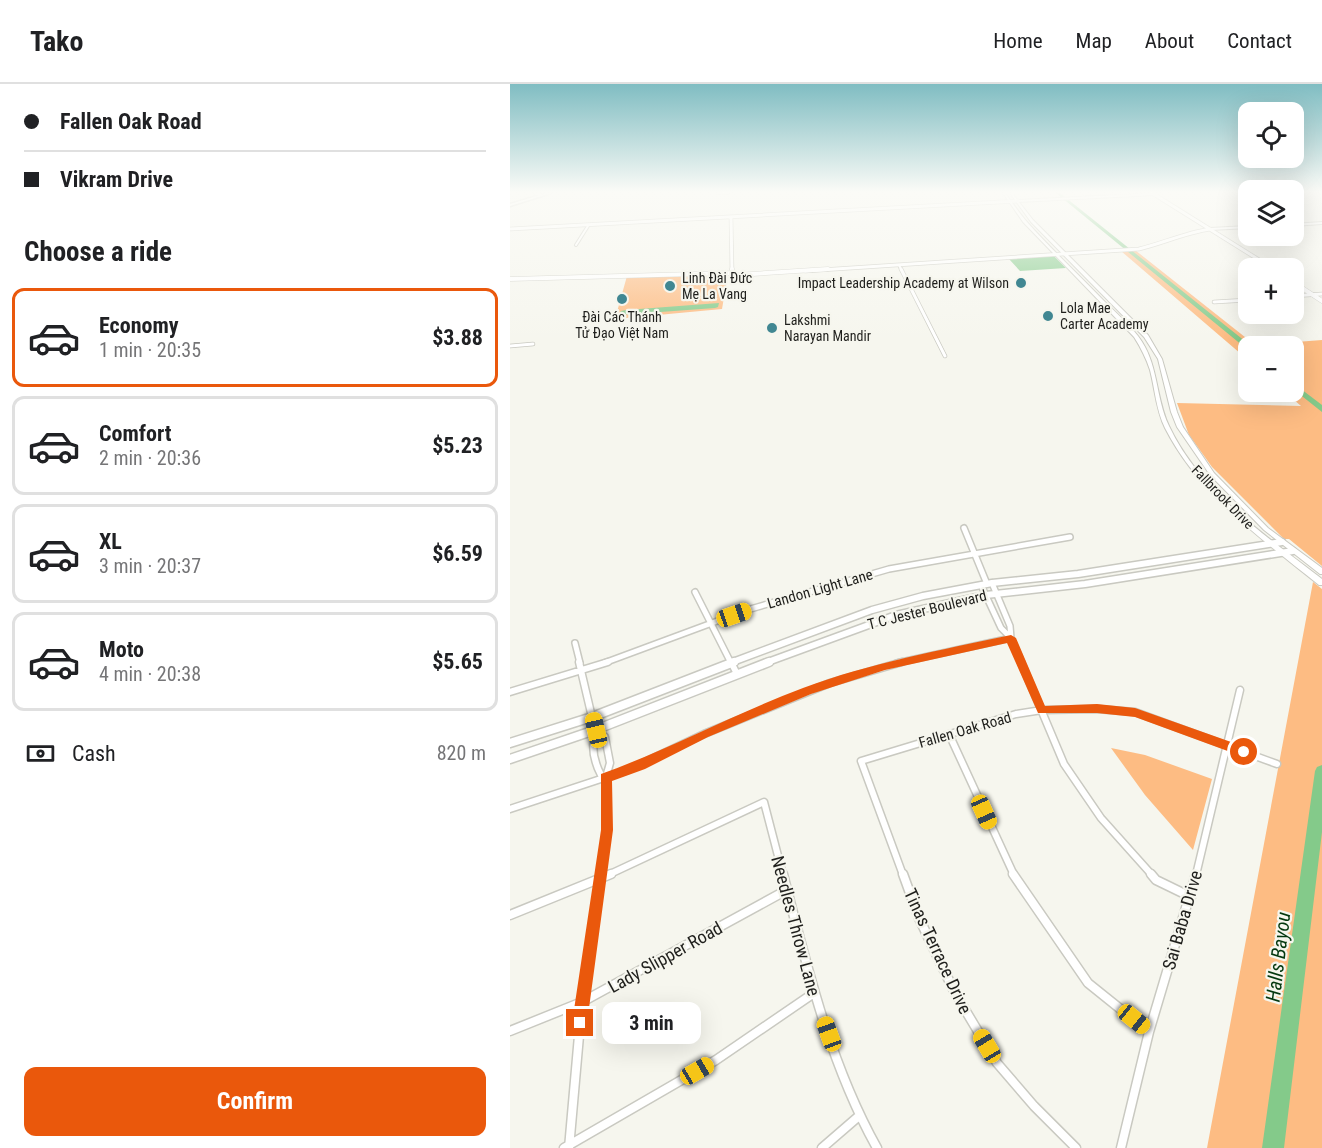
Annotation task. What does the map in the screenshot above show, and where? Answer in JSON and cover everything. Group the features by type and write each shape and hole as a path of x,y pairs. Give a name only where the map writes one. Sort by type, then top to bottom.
{"main road":[{"name":"Fallbrook Drive","path":"1045,243 1136,336 1149,359 1161,412 1176,444 1211,489 1271,543 1322,583"},
{"name":"Fallbrook Drive","path":"1054,243 1146,336 1160,359 1174,412 1189,443 1212,474 1281,542 1322,572"},
{"path":"1107,305 1116,305"},
{"path":"1136,336 1146,336"}],"street":[{"path":"732,243 732,273"},
{"path":"510,279 732,273 737,275 1137,249 1163,243"},
{"path":"1231,243 1256,258"},
{"path":"899,265 945,356"},
{"path":"1304,289 1322,300"},
{"path":"1304,295 1322,294"},
{"path":"1214,302 1238,301"},
{"path":"510,346 533,344"},
{"path":"964,528 987,584 997,594 1010,626 1011,638 1064,764 1101,818 1156,880 1191,897"},
{"name":"Landon Light Lane","path":"510,692 583,671 762,606 889,569 1070,537"},
{"name":"T C Jester Boulevard","path":"510,743 592,717 891,604 987,584 1087,572 1281,542"},
{"name":"T C Jester Boulevard","path":"510,759 596,730 867,624 928,607 997,594 1084,584 1293,551"},
{"path":"987,584 986,596 1001,628 1011,638"},
{"path":"695,592 736,674"},
{"path":"510,809 641,765 704,734 830,683 900,662 1011,638"},
{"path":"567,1147 582,1002 607,830 606,777 610,766 605,737 596,730 592,717 575,642"},
{"name":"Sai Baba Drive","path":"1121,1148 1149,1032 1191,897 1240,690"},
{"name":"Fallen Oak Road","path":"861,761 992,720 1042,710 1097,709 1135,712 1277,764"},
{"path":"596,730 591,743 598,771 606,777"},
{"path":"949,734 1010,870 1088,983 1149,1032"},
{"name":"Tinas Terrace Drive","path":"861,761 918,918 955,993 997,1063 1034,1106 1076,1148"},
{"name":"Needles Throw Lane","path":"598,880 764,802 785,891 814,993 859,1116 877,1148"},
{"path":"510,915 598,880"},
{"name":"Lady Slipper Road","path":"510,1031 582,1002 785,891"},
{"path":"567,1147 716,1060 814,993"},
{"path":"822,1148 859,1116"}],"shaded area":[{"path":"1135,250 1244,336 1238,336 1238,351 1121,251"},
{"path":"1054,256 1066,268 1020,271 1009,259"},
{"path":"728,274 722,309 615,319 627,276"},
{"path":"719,303 715,308 619,315 621,311 626,310"},
{"path":"1322,340 1322,566 1289,539 1284,539 1212,467 1189,435 1177,403 1301,406 1296,402 1304,402 1304,341"},
{"path":"1313,582 1322,589 1322,1148 1207,1148"},
{"path":"1111,748 1145,755 1212,779 1193,850 1145,795"}],"waterway":[{"name":"Halls Bayou","path":"1119,243 1238,340"},
{"name":"Halls Bayou","path":"1304,394 1322,409"},
{"name":"Halls Bayou","path":"1273,1148 1322,771"}],"place":[{"name":"Impact Leadership Academy at Wilson","path":"1021,283"},
{"name":"Linh Đài Đức Mẹ La Vang","path":"670,286"},
{"name":"Đài Các Thánh Tử Đạo Việt Nam","path":"622,299"},
{"name":"Lola Mae Carter Academy","path":"1048,316"},
{"name":"Lakshmi Narayan Mandir","path":"772,328"}],"route":[{"path":"580,1023 598,880 607,830 606,777 628,771 704,734 807,691 884,666 1011,638 1042,710 1097,709 1135,712 1244,752"}]}
